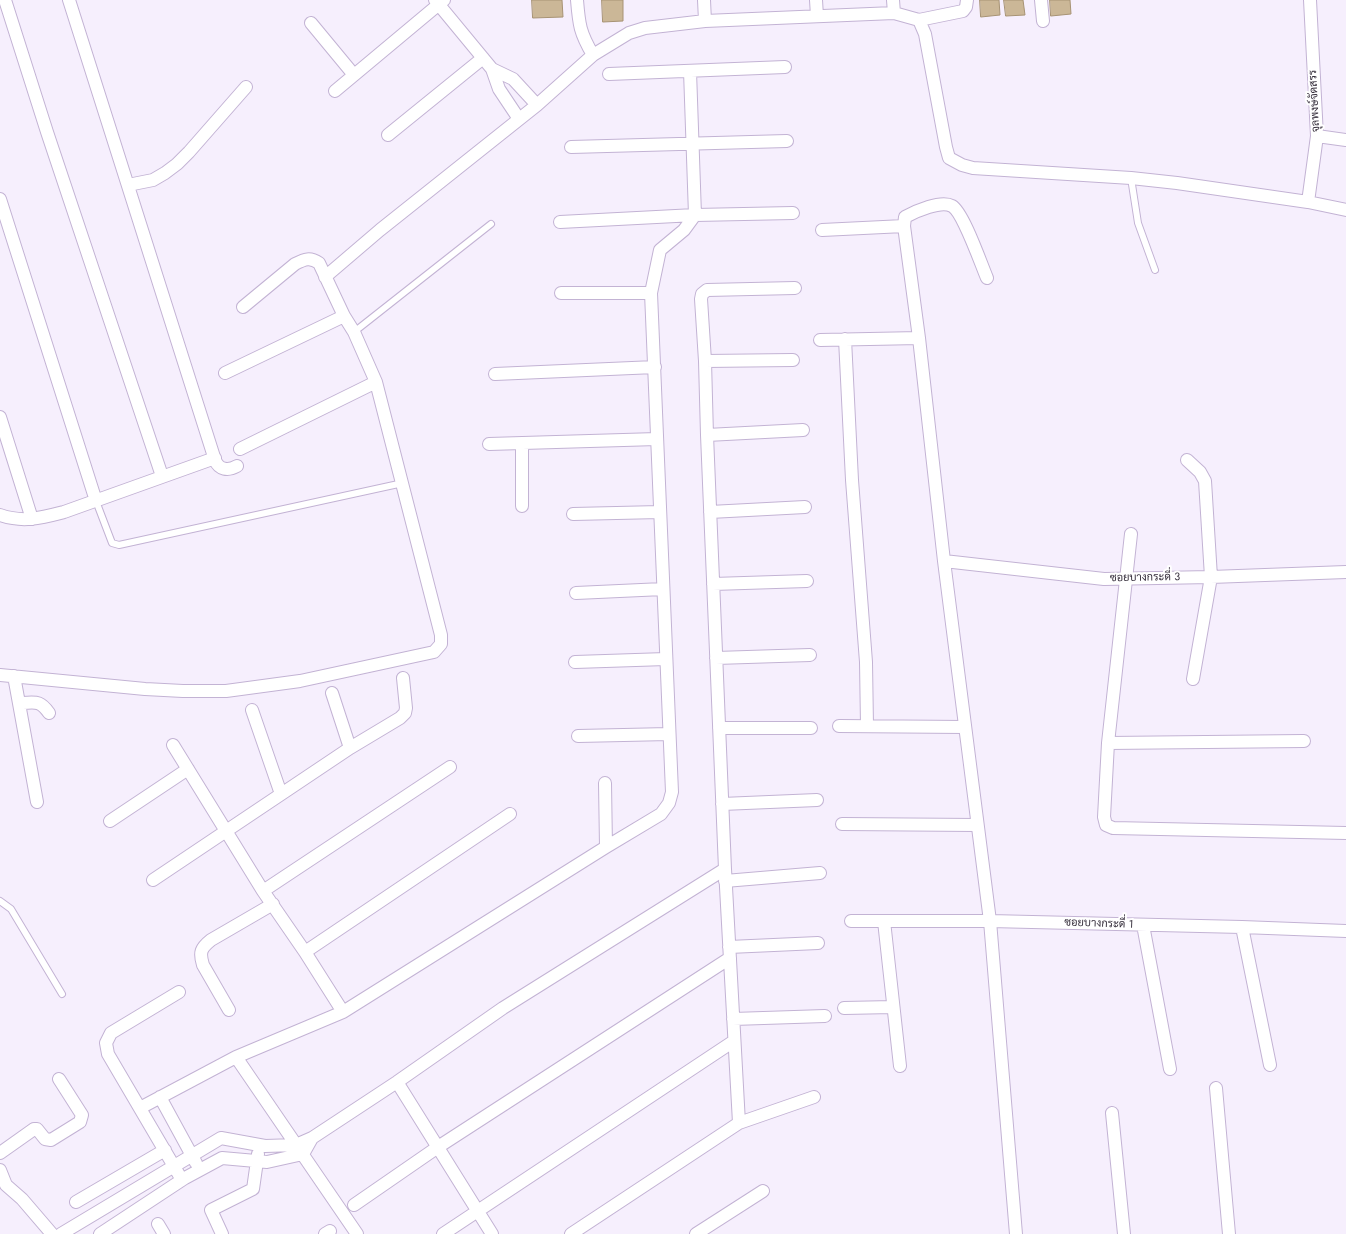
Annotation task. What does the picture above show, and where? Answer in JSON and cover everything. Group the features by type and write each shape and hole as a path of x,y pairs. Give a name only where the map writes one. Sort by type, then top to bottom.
{"street":[{"path":"5,0 47,132 162,476"},
{"path":"69,0 214,458 217,465 222,469 233,469 237,466"},
{"path":"577,0 580,28 583,37 593,55"},
{"path":"704,0 705,22"},
{"path":"816,0 817,16"},
{"path":"893,0 894,13"},
{"path":"325,277 380,230 537,105 593,55 629,33 645,28 705,22 817,16 894,13 919,20 963,11 966,8 967,0"},
{"path":"1041,0 1043,20"},
{"name":"จุลพงษ์จัดสรร","path":"1308,202 1317,136 1310,0"},
{"path":"335,91 440,2 492,69 499,89 519,119"},
{"path":"919,20 925,34 949,158 962,164 972,168 1131,178 1177,183 1308,202 1346,210"},
{"path":"311,23 354,75"},
{"path":"388,135 483,58"},
{"path":"609,74 785,66"},
{"path":"492,69 513,79 537,105"},
{"path":"140,1108 236,1057 343,1012 661,814 669,803 672,792 651,292 660,250 684,230 695,215 690,71"},
{"path":"128,185 153,180 177,164 246,87"},
{"path":"1317,136 1346,140"},
{"path":"570,147 787,140"},
{"path":"0,199 96,500"},
{"path":"987,278 961,217 953,206 938,204 910,214 906,217 904,226 919,338 944,561 990,921 1016,1234"},
{"path":"560,222 695,215 793,213"},
{"path":"822,230 904,226"},
{"path":"0,675 146,689 226,691 300,681 434,652 441,644 441,635 376,382 354,332 344,316 319,263 313,260 305,259 295,264 243,307"},
{"path":"738,1123 725,875 705,360 701,299 702,294 707,290 795,288"},
{"path":"561,293 651,292"},
{"path":"225,373 344,316"},
{"path":"820,340 919,338"},
{"path":"845,339 853,488 866,662 867,726"},
{"path":"705,360 793,360"},
{"path":"495,374 654,367"},
{"path":"240,449 376,382"},
{"path":"0,417 32,519"},
{"path":"707,435 803,430"},
{"path":"489,444 657,439"},
{"path":"522,443 522,506"},
{"path":"0,515 21,520 64,512 214,458"},
{"path":"1187,460 1200,472 1205,481 1211,577 1193,679"},
{"path":"710,512 805,507"},
{"path":"573,514 660,512"},
{"path":"1131,534 1108,743 1104,817 1106,825 1113,828 1346,833"},
{"name":"ซอยบางกระดี่ 3","path":"944,561 1104,579 1346,572"},
{"path":"713,584 807,580"},
{"path":"576,593 663,589"},
{"path":"716,658 810,655"},
{"path":"575,662 666,660"},
{"path":"14,676 37,802"},
{"path":"153,880 350,748 400,718 405,713 406,708 403,678"},
{"path":"332,693 350,748"},
{"path":"19,703 40,703 49,714"},
{"path":"252,710 281,794"},
{"path":"838,726 966,727"},
{"path":"719,728 811,728"},
{"path":"578,736 669,734"},
{"path":"1108,743 1304,742"},
{"path":"173,745 263,891 305,952 343,1012"},
{"path":"263,891 450,767"},
{"path":"110,821 188,769"},
{"path":"605,783 606,847"},
{"path":"722,804 816,800"},
{"path":"305,952 510,814"},
{"path":"842,824 978,825"},
{"path":"100,1234 182,1180 222,1158 267,1162 299,1150 312,1138 397,1082 503,1008 725,875 820,873"},
{"path":"229,1010 203,965 201,956 203,947 211,940 273,904"},
{"name":"ซอยบางกระดี่ 1","path":"851,921 990,921 1242,926 1346,931"},
{"path":"884,921 900,1066"},
{"path":"1143,925 1170,1069"},
{"path":"1242,926 1270,1065"},
{"path":"354,1205 729,952 818,943"},
{"path":"178,992 111,1033 106,1043 108,1054 182,1180"},
{"path":"844,1008 893,1007"},
{"path":"733,1019 825,1016"},
{"path":"443,1234 734,1041"},
{"path":"236,1057 357,1234"},
{"path":"0,1153 34,1129 37,1130 45,1139 51,1140 80,1122 82,1115 59,1079"},
{"path":"397,1082 492,1234"},
{"path":"1216,1088 1229,1234"},
{"path":"160,1097 200,1169"},
{"path":"571,1234 738,1123 814,1097"},
{"path":"1112,1112 1124,1234"},
{"path":"61,1234 221,1138 258,1145 299,1150"},
{"path":"222,1234 211,1210 253,1190 258,1161 258,1145"},
{"path":"76,1202 165,1150"},
{"path":"0,1170 3,1189 22,1199 52,1234"},
{"path":"703,1232 763,1191"}],"lane":[{"path":"1131,178 1138,223 1155,270"},
{"path":"354,332 491,224"},
{"path":"96,500 112,543 119,545 403,483"},
{"path":"0,901 12,909 62,994"}],"building":[{"path":"532,0 562,0 563,17 533,18"},
{"path":"602,0 623,0 623,21 603,22"},
{"path":"980,0 999,0 1000,15 981,17"},
{"path":"1004,0 1023,0 1025,15 1006,16"},
{"path":"1050,0 1070,0 1071,14 1051,16"}]}
